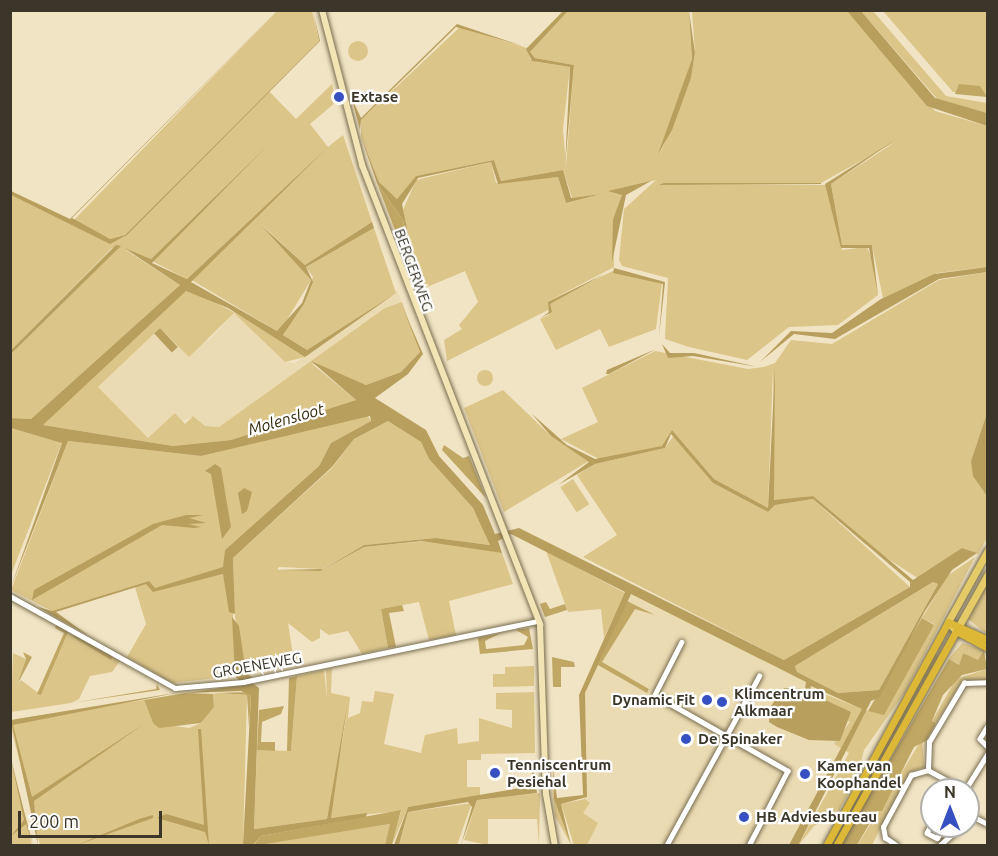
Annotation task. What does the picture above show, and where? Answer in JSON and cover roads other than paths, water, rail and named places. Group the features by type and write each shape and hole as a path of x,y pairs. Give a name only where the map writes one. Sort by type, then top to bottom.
{"highway":[{"path":"826,846 948,622"},
{"path":"957,628 987,640"},
{"path":"957,628 987,648"},
{"path":"836,846 957,628"},
{"path":"833,822 845,810"}],"main road":[{"name":"BERGERWEG","path":"322,10 359,158 504,535 532,622 546,794 555,846"},
{"path":"987,550 948,622 957,628 987,574"}],"street":[{"name":"GROENEWEG","path":"10,596 170,687 246,681 532,622"},
{"path":"682,642 654,695 788,773 749,846"},
{"path":"666,846 759,676"},
{"path":"927,770 929,742 958,690 977,679 987,682"},
{"path":"987,726 980,736 987,744"},
{"path":"972,778 987,753"},
{"path":"897,846 883,835 883,827 911,776 927,770 942,778"}],"place":[{"name":"Extase","path":"339,97"},
{"name":"Dynamic Fit","path":"707,700"},
{"name":"Klimcentrum Alkmaar","path":"722,702"},
{"name":"De Spinaker","path":"686,739"},
{"name":"Tenniscentrum Pesiehal","path":"495,773"},
{"name":"Kamer van Koophandel","path":"805,774"},
{"name":"HB Adviesbureau","path":"744,817"}],"water label":[{"name":"Molensloot","path":"286,419"}]}
